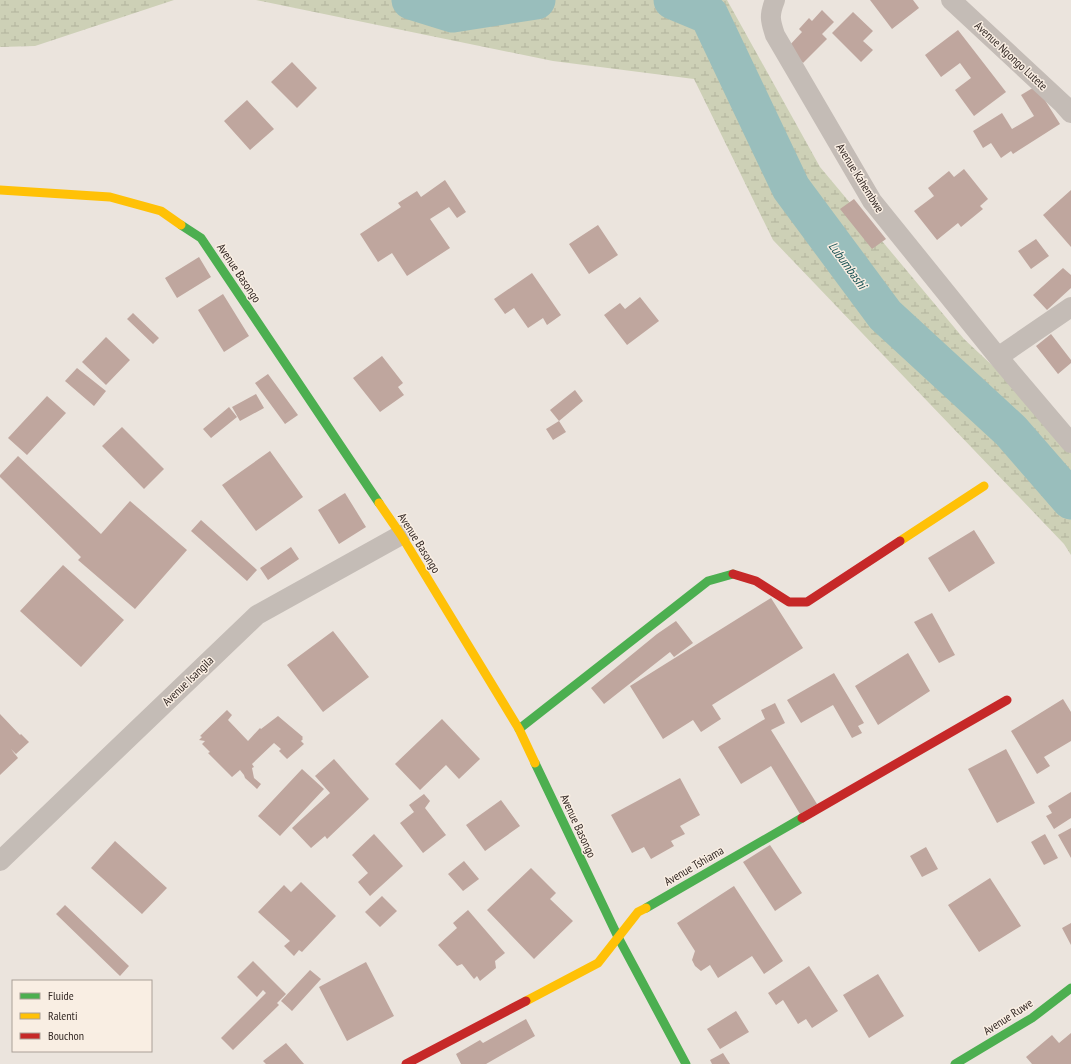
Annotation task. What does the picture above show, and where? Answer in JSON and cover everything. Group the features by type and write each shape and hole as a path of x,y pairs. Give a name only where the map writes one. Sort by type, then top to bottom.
{"street":[{"name":"Avenue Kahembwe","path":"776,0 770,23 775,35 872,200 998,356 1071,443"},
{"name":"Avenue Ngongo Lutete","path":"951,0 1071,113"},
{"name":"Avenue Basongo","path":"0,190 110,197 161,211 201,238 400,535 519,729 618,937 686,1064"},
{"path":"998,356 1071,307"},
{"path":"519,729 708,581 734,574 756,581 789,602 807,602 984,486"},
{"name":"Avenue Isangila","path":"0,860 257,615 400,535"},
{"name":"Avenue Tshiama","path":"406,1064 598,963 638,912 1006,700"},
{"name":"Avenue Ruwe","path":"955,1064 1032,1018 1071,988"}],"green space":[{"path":"0,0 174,0 35,46 0,47"},
{"path":"256,0 727,0 820,167 964,339 1071,439 1071,555 1064,544 773,240 694,79 553,61"}],"building":[{"path":"870,0 913,0 919,8 892,29"},
{"path":"822,10 834,22 822,34 827,39 803,63 788,47 802,32 799,29 809,18 812,21"},
{"path":"853,12 873,31 863,41 873,50 861,62 832,33"},
{"path":"958,30 1006,92 974,116 955,90 971,78 960,63 941,77 925,55"},
{"path":"292,62 317,88 297,108 271,82"},
{"path":"1036,86 1060,124 1013,154 1011,151 1001,158 991,143 983,148 973,131 1002,113 1012,129 1034,116 1021,95"},
{"path":"247,100 274,129 250,150 224,121"},
{"path":"964,169 988,199 980,206 983,209 961,227 958,223 937,240 914,211 934,196 928,188 949,171 954,177"},
{"path":"445,180 466,212 457,218 449,207 430,219 450,248 407,276 392,253 378,262 360,234 401,207 398,203 417,191 421,197"},
{"path":"1071,190 1071,247 1043,215"},
{"path":"854,199 886,239 872,249 840,209"},
{"path":"598,225 618,255 589,274 569,244"},
{"path":"1036,239 1049,256 1031,269 1018,251"},
{"path":"199,257 211,277 177,298 165,278"},
{"path":"1063,268 1071,275 1071,288 1047,310 1033,295"},
{"path":"532,273 561,315 547,325 543,318 528,328 514,308 505,314 494,299"},
{"path":"223,294 249,336 224,352 198,310"},
{"path":"640,297 659,321 627,345 604,315 620,303 625,309"},
{"path":"133,313 159,338 153,344 127,319"},
{"path":"1051,334 1071,360 1071,363 1058,374 1036,346"},
{"path":"106,337 130,360 106,385 82,362"},
{"path":"382,356 403,383 398,387 404,395 380,412 353,378"},
{"path":"77,368 106,391 94,406 65,381"},
{"path":"268,374 298,415 285,424 255,383"},
{"path":"575,390 583,401 559,421 550,410"},
{"path":"256,394 264,408 240,421 232,407"},
{"path":"47,396 66,413 27,455 8,438"},
{"path":"229,407 237,417 211,438 203,429"},
{"path":"559,421 566,432 553,440 546,429"},
{"path":"122,427 164,469 144,489 102,446"},
{"path":"270,451 303,497 256,531 222,485"},
{"path":"18,456 101,534 130,501 187,550 135,609 78,560 81,557 0,477 0,475"},
{"path":"345,493 366,527 339,544 318,510"},
{"path":"201,520 257,570 247,581 191,531"},
{"path":"974,530 995,563 949,592 928,558"},
{"path":"291,547 299,559 268,580 260,568"},
{"path":"63,565 124,620 81,667 20,611"},
{"path":"771,598 803,648 712,705 721,719 701,732 693,720 663,739 630,686"},
{"path":"932,613 955,655 939,663 914,622"},
{"path":"676,621 693,643 674,657 670,652 604,704 591,688 657,634"},
{"path":"333,631 369,677 323,712 287,665"},
{"path":"908,653 930,691 878,725 855,686"},
{"path":"834,673 864,723 858,726 862,733 852,738 833,705 801,723 787,700"},
{"path":"1063,699 1071,712 1071,741 1044,757 1050,766 1037,774 1011,731"},
{"path":"775,703 785,723 771,730 817,804 800,814 771,766 741,784 718,747 765,719 761,710"},
{"path":"227,710 232,715 228,720 248,741 260,728 261,729 278,716 303,737 301,741 304,744 287,759 279,751 281,749 274,743 252,764 254,767 252,768 254,778 261,784 257,789 245,778 240,770 232,777 208,753 210,752 202,744 205,741 199,740 202,737 200,736"},
{"path":"0,714 20,735 21,734 29,742 16,754 11,749 18,758 0,775"},
{"path":"442,719 480,759 459,779 446,765 420,790 395,764"},
{"path":"1006,749 1035,803 997,823 968,769"},
{"path":"334,759 369,799 327,839 325,836 311,848 292,828 330,793 315,776"},
{"path":"302,769 324,789 280,836 258,816"},
{"path":"680,778 700,815 680,826 685,834 671,841 674,846 651,859 644,847 632,853 611,815"},
{"path":"1071,792 1071,818 1054,829 1046,816 1052,813 1048,806"},
{"path":"424,794 430,801 425,808 446,835 423,853 400,823 414,812 409,805"},
{"path":"501,800 520,826 485,851 466,825"},
{"path":"1071,828 1071,858 1058,835"},
{"path":"374,834 403,866 370,896 358,882 368,873 352,855"},
{"path":"1045,834 1058,858 1044,865 1031,842"},
{"path":"115,841 167,888 142,914 91,868"},
{"path":"770,845 802,893 775,911 743,862"},
{"path":"926,847 938,869 922,877 910,856"},
{"path":"464,861 479,879 463,891 448,874"},
{"path":"531,868 556,893 550,899 573,921 534,959 487,910"},
{"path":"990,878 1021,926 979,952 948,905"},
{"path":"301,882 336,916 302,952 299,950 294,956 284,946 290,941 258,912 284,885 291,892"},
{"path":"734,886 783,961 764,974 752,956 718,978 710,965 701,971 695,966 692,960 695,951 677,923"},
{"path":"382,896 397,911 380,927 365,912"},
{"path":"65,905 129,966 120,976 56,914"},
{"path":"468,910 505,953 495,961 496,968 480,981 477,976 474,979 462,964 457,966 438,945 457,928 453,923"},
{"path":"1071,923 1071,945 1062,928"},
{"path":"253,961 286,994 277,1003 279,1005 233,1050 221,1038 266,993 263,990 257,997 237,977"},
{"path":"366,962 394,1016 347,1041 319,987"},
{"path":"809,966 838,1011 812,1028 806,1019 798,1024 783,1000 776,1005 768,993"},
{"path":"310,970 321,979 292,1011 281,1001"},
{"path":"878,974 904,1016 869,1038 843,995"},
{"path":"736,1011 749,1032 720,1049 707,1029"},
{"path":"526,1019 535,1036 486,1064 461,1064 456,1054 480,1040 483,1043"},
{"path":"1071,1033 1071,1064 1032,1064 1026,1057 1052,1035 1059,1043"},
{"path":"286,1043 304,1064 266,1064 263,1061"},
{"path":"723,1053 730,1064 712,1064 710,1060"}],"waterway":[{"name":"Lubumbashi","path":"411,0 453,13 536,0"},
{"name":"Lubumbashi","path":"673,0 709,15 791,188 885,315 1011,431 1071,500"}],"traffic: fast":[{"path":"181,225 201,238 379,503"},
{"path":"519,729 708,581 733,574"},
{"path":"535,763 618,937 686,1064"},
{"path":"646,908 802,818"},
{"path":"955,1064 1032,1018 1071,988"}],"traffic: slow":[{"path":"0,190 110,197 161,211 181,225"},
{"path":"900,541 984,486"},
{"path":"379,503 401,535 519,729 535,763"},
{"path":"526,1001 598,963 638,912 646,908"}],"traffic: jam":[{"path":"733,574 756,581 789,602 807,602 900,541"},
{"path":"802,818 1007,700"},
{"path":"406,1064 526,1001"}]}
